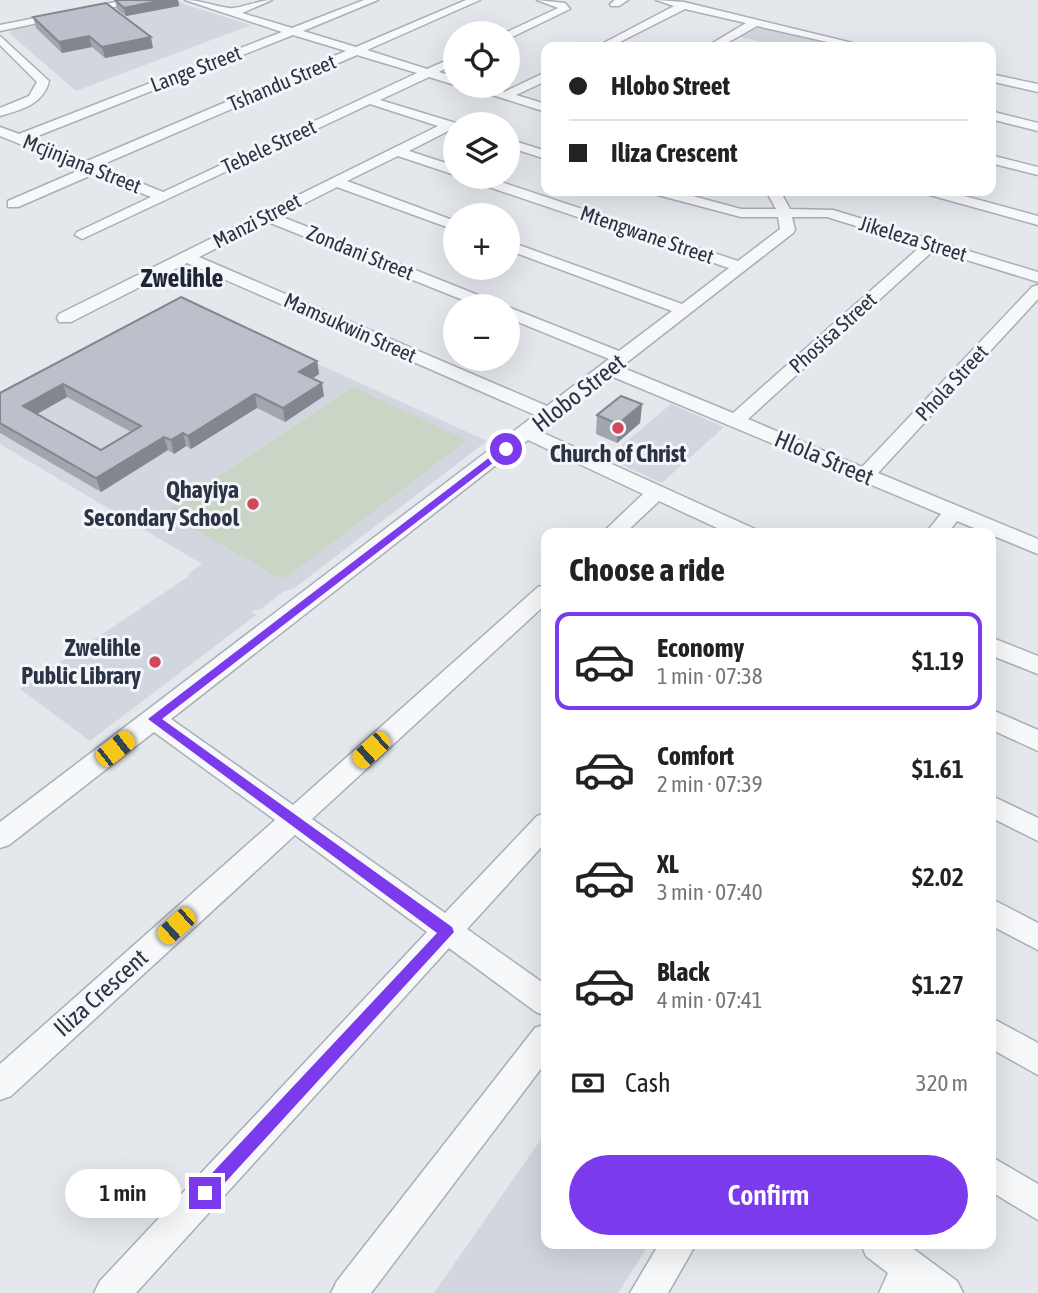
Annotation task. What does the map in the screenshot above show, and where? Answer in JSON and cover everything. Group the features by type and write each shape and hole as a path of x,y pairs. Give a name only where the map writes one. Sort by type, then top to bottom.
{"street":[{"path":"0,28 142,0"},
{"path":"190,0 443,78"},
{"path":"231,13 267,0"},
{"name":"Lange Street","path":"18,139 373,0"},
{"name":"Tshandu Street","path":"12,204 475,0"},
{"path":"520,30 565,9 542,0"},
{"path":"661,0 757,22 822,42"},
{"path":"612,42 684,5"},
{"path":"721,42 757,22"},
{"path":"0,39 41,77 41,89 32,99 0,112"},
{"path":"0,62 19,57"},
{"name":"Tebele Street","path":"82,235 443,66"},
{"path":"520,89 541,78"},
{"path":"996,78 1038,88"},
{"path":"513,98 541,106"},
{"path":"369,100 443,123"},
{"path":"996,116 1038,127"},
{"name":"Manzi Street","path":"65,318 443,130"},
{"name":"Mcjinjana Street","path":"0,131 163,197"},
{"path":"520,147 541,153"},
{"path":"397,151 443,167"},
{"path":"996,160 1038,171"},
{"path":"336,182 443,222"},
{"name":"Mtengwane Street","path":"509,189 742,267"},
{"name":"Jikeleza Street","path":"676,196 727,211 786,214 824,212 1038,277"},
{"path":"777,196 786,214"},
{"path":"948,196 1038,222"},
{"name":"Hlobo Street","path":"6,824 154,719 686,311 788,230 786,214"},
{"name":"Zondani Street","path":"267,216 462,294"},
{"name":"Phosisa Street","path":"735,421 932,244"},
{"path":"520,249 686,311"},
{"name":"Mamsukwin Street","path":"187,257 551,415"},
{"name":"Phola Street","path":"865,475 1038,290"},
{"path":"520,318 617,364"},
{"name":"Hlola Street","path":"617,364 735,421 992,528"},
{"path":"528,433 735,528"},
{"path":"618,528 657,492"},
{"path":"940,528 954,512"},
{"name":"Hlola Street","path":"996,530 1038,547"},
{"name":"Iliza Crescent","path":"0,1085 541,597"},
{"path":"996,648 1038,666"},
{"path":"154,719 541,998"},
{"path":"996,721 1038,741"},
{"path":"996,808 1038,830"},
{"path":"112,1293 541,829"},
{"path":"996,913 1038,937"},
{"path":"996,1035 1038,1060"},
{"path":"349,1293 541,1044"},
{"path":"996,1176 1038,1203"},
{"path":"648,1293 676,1249"},
{"path":"881,1249 903,1280 945,1293"}],"shaded area":[{"path":"159,0 177,0 251,25 76,91 9,33 15,29"},
{"path":"757,28 766,28 821,42 762,42 741,37"},
{"name":"Qhayiya Secondary School","path":"182,302 487,441 293,589 284,591 261,609 250,611 256,615 90,741 20,689 189,576 187,575 202,564 0,444 0,399"},
{"path":"671,404 724,427 662,483 607,458"},
{"path":"541,1139 541,1249 646,1249 618,1293 434,1293"}],"green space":[{"path":"353,387 467,440 283,580 165,512"}],"building":[{"path":"115,0 163,0 124,8"},
{"path":"106,3 151,37 102,47 89,36 59,42 33,17"},
{"path":"181,297 317,361 299,372 322,383 283,408 255,394 188,436 183,433 171,440 164,437 96,478 0,423 0,393","holes":["63,384 141,426 101,450 23,406"]},
{"path":"621,396 642,404 618,424 597,415"}],"place":[{"name":"Church of Christ","path":"618,428"},
{"name":"Qhayiya Secondary School","path":"253,504"},
{"name":"Zwelihle Public Library","path":"155,662"}],"district":[{"name":"Zwelihle","path":"182,278"}],"route":[{"path":"205,1193 447,932 154,719 506,449"}]}
